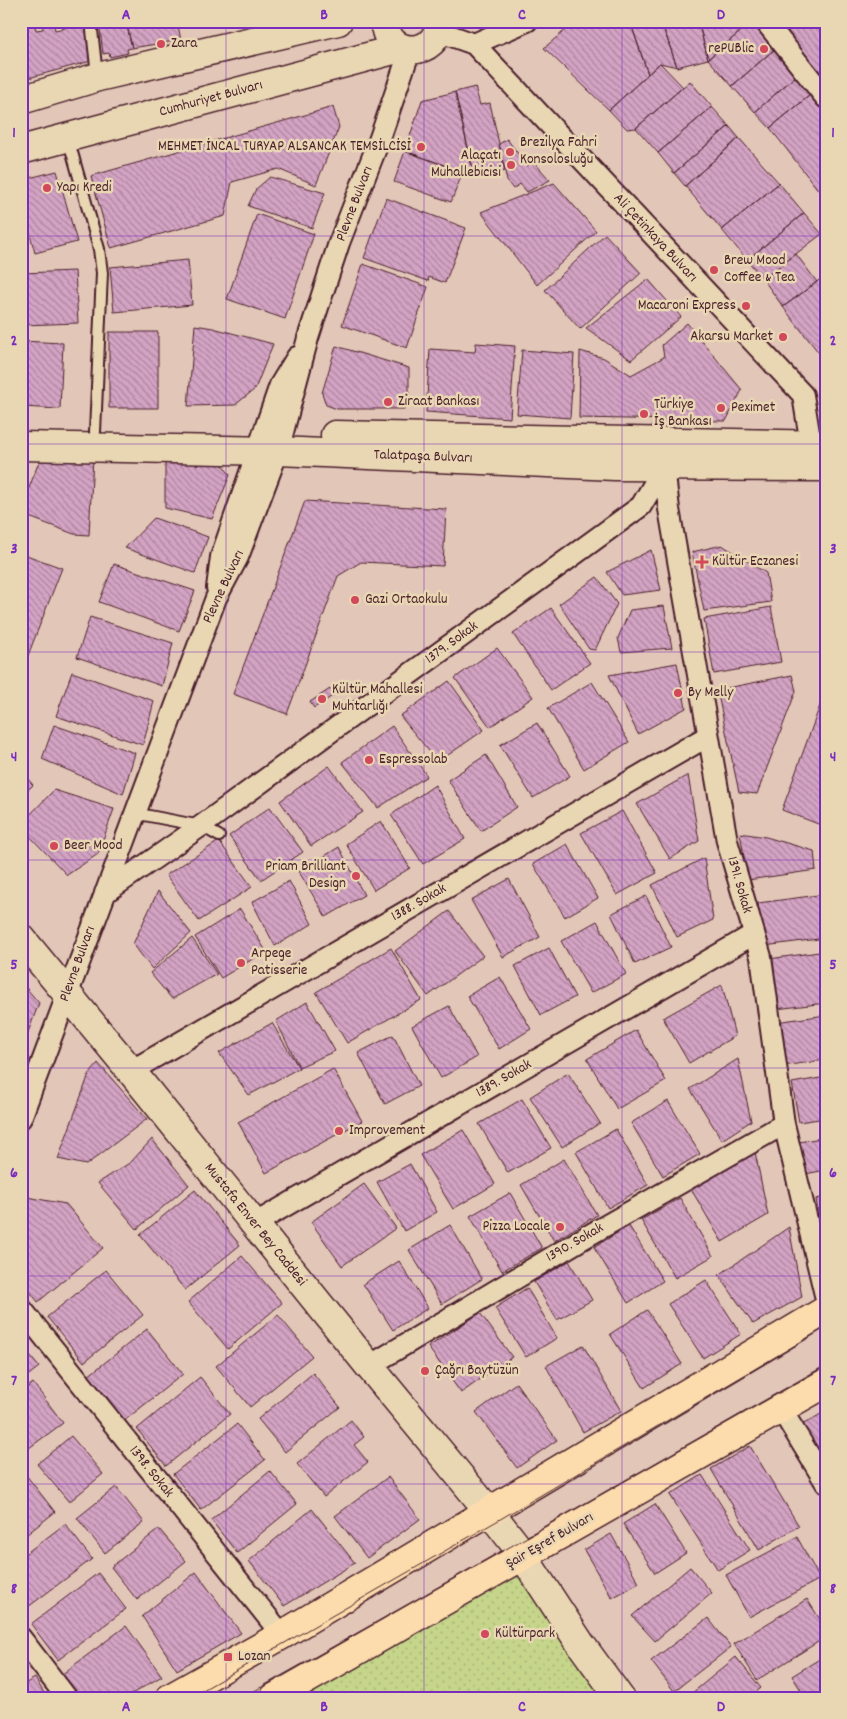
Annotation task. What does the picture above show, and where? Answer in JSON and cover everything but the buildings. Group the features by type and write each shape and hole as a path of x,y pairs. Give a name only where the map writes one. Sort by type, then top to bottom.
{"main road":[{"path":"170,1698 282,1635 826,1310"},
{"name":"Şair Eşref Bulvarı","path":"274,1698 826,1383"}],"street":[{"path":"21,100 98,77 338,21"},
{"path":"385,21 384,27 388,36 393,43 405,49"},
{"path":"441,24 474,44 527,21"},
{"path":"765,21 826,98"},
{"name":"Cumhuriyet Bulvarı","path":"21,150 405,49 424,47 430,43 441,24"},
{"name":"Ali Çetinkaya Bulvarı","path":"474,44 803,395 821,452"},
{"name":"Plevne Bulvarı","path":"21,1118 216,598 221,557 271,443 340,243 380,138 405,49"},
{"name":"Talatpaşa Bulvarı","path":"21,432 95,432 664,467 821,452"},
{"name":"Talatpaşa Bulvarı","path":"21,446 189,451 271,443 821,452"},
{"name":"1391. Sokak","path":"664,467 669,509 727,841 761,957 784,1124 826,1300"},
{"name":"1379. Sokak","path":"105,893 201,826 641,506 664,467"},
{"name":"1388. Sokak","path":"131,1071 708,736"},
{"name":"1389. Sokak","path":"254,1224 754,934"},
{"name":"Mustafa Enver Bey Caddesi","path":"26,948 68,993 368,1366 488,1511 523,1556 580,1643 620,1698"},
{"name":"1390. Sokak","path":"368,1366 584,1238 784,1124"},
{"name":"1398. Sokak","path":"21,1308 282,1635"},
{"path":"781,1409 826,1483"},
{"path":"21,1638 67,1698"}],"lane":[{"path":"91,21 98,77"},
{"path":"68,138 97,241 102,273 95,432"},
{"path":"134,813 201,826 219,836"}],"green space":[{"name":"Kültürpark","path":"515,1570 610,1698 300,1698"}],"tram line":[{"path":"189,1698 497,1521 826,1327"},
{"path":"242,1698 826,1365"}],"place":[{"name":"Zara","path":"161,44"},
{"name":"rePUBlic","path":"764,49"},
{"name":"MEHMET İNCAL TURYAP ALSANCAK TEMSİLCİSİ","path":"421,147"},
{"name":"Brezilya Fahri Konsolosluğu","path":"510,152"},
{"name":"Alaçatı Muhallebicisi","path":"511,165"},
{"name":"Yapı Kredi","path":"47,188"},
{"name":"Brew Mood Coffee & Tea","path":"714,270"},
{"name":"Macaroni Express","path":"746,306"},
{"name":"Akarsu Market","path":"783,337"},
{"name":"Ziraat Bankası","path":"388,402"},
{"name":"Peximet","path":"721,408"},
{"name":"Türkiye İş Bankası","path":"644,414"},
{"name":"Kültür Eczanesi","path":"702,562"},
{"name":"Gazi Ortaokulu","path":"355,600"},
{"name":"By Melly","path":"678,693"},
{"name":"Kültür Mahallesi Muhtarlığı","path":"322,699"},
{"name":"Espressolab","path":"369,760"},
{"name":"Beer Mood","path":"54,846"},
{"name":"Priam Brilliant Design","path":"356,876"},
{"name":"Arpege Patisserie","path":"241,963"},
{"name":"Improvement","path":"339,1131"},
{"name":"Pizza Locale","path":"560,1227"},
{"name":"Çağrı Baytüzün","path":"425,1371"},
{"name":"Kültürpark","path":"485,1634"},
{"name":"Lozan","path":"228,1657"}]}
